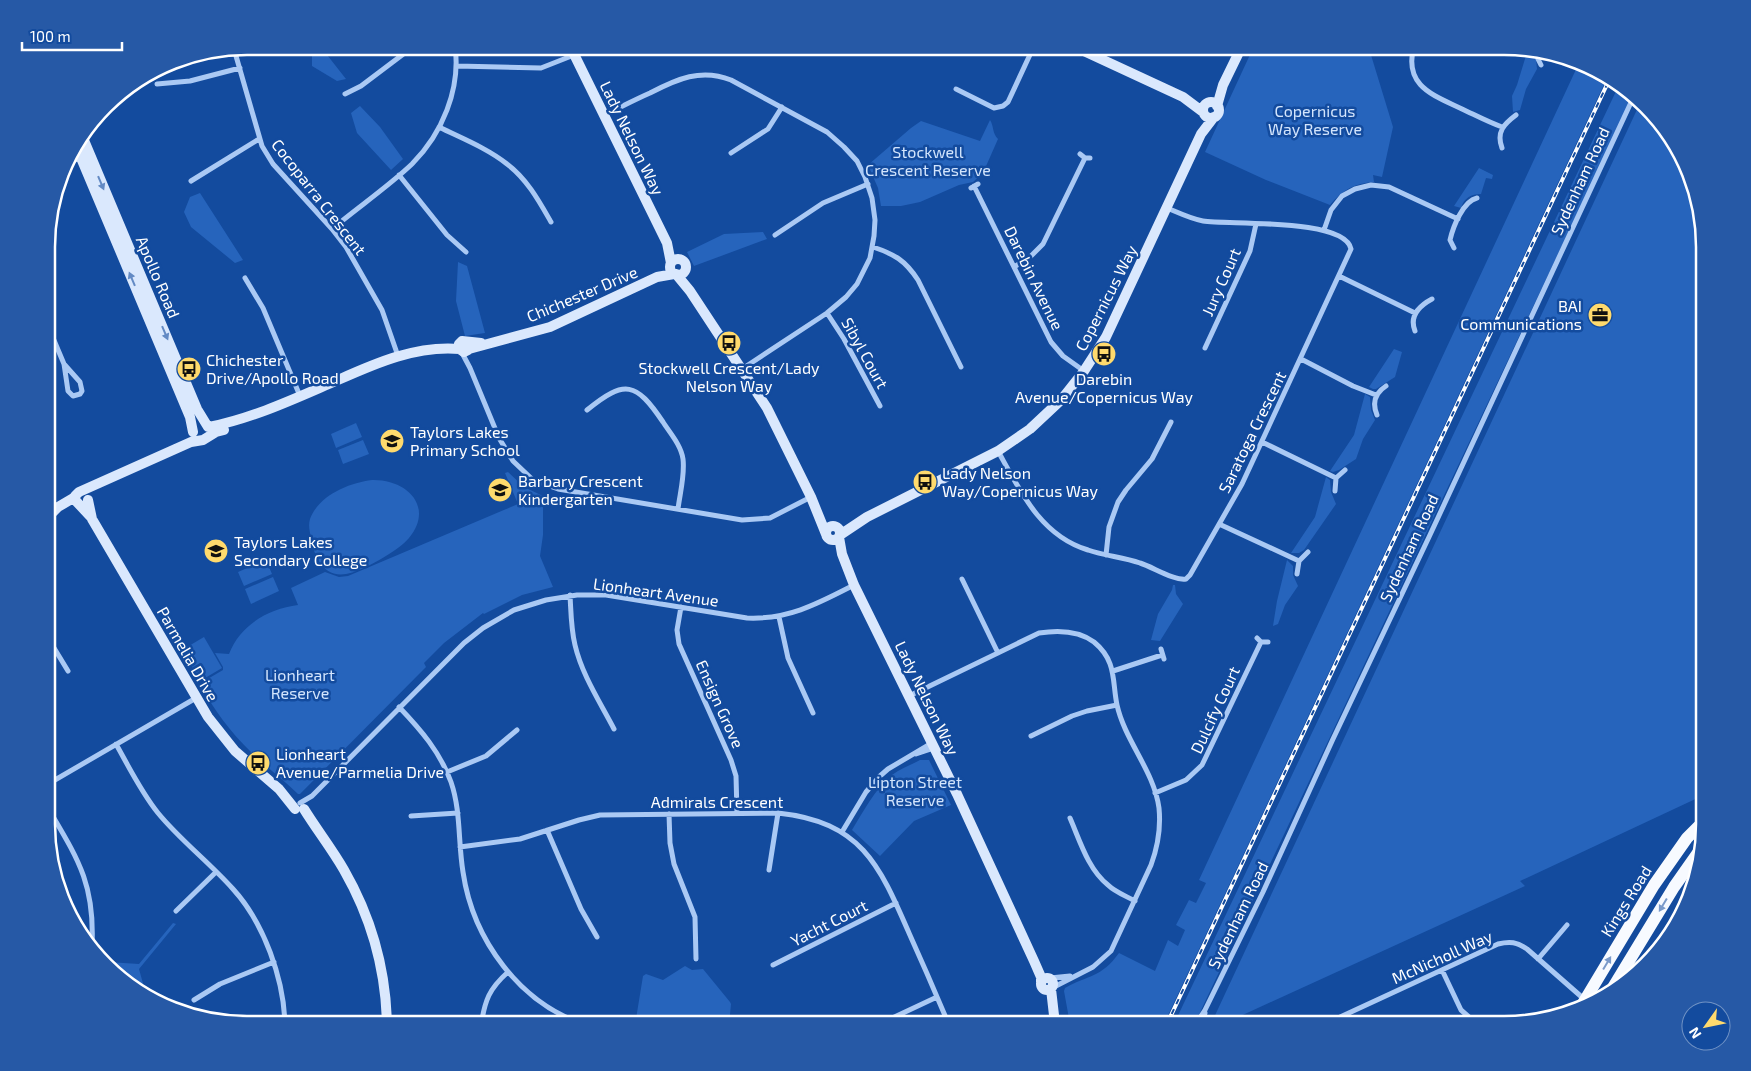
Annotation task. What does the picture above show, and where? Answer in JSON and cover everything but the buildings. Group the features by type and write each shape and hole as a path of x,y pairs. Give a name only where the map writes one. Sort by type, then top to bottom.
{"main road":[{"name":"Kings Road","path":"1588,996 1654,885 1684,842 1696,829"},
{"name":"Kings Road","path":"1619,978 1674,887 1692,862"}],"street":[{"name":"Cocoparra Crescent","path":"236,55 259,139 273,164 346,247 375,295 388,325 398,356"},
{"path":"345,94 362,86 402,55"},
{"path":"332,229 399,175 425,149 439,127 452,92 457,66 455,55"},
{"path":"457,66 536,68 550,66 566,55"},
{"name":"Lady Nelson Way","path":"574,55 677,267"},
{"path":"956,89 994,108 1003,106 1008,102 1030,55"},
{"path":"1092,55 1209,109"},
{"name":"Copernicus Way","path":"834,533 998,451 1040,422 1061,400 1084,371 1112,326 1201,134 1209,109 1238,55"},
{"path":"1412,55 1413,72 1421,88 1436,97 1502,127"},
{"path":"1538,58 1541,65"},
{"path":"157,84 190,81 240,68"},
{"path":"604,116 671,82 696,74 714,75 731,80 836,139 857,162 868,184 875,209 873,247 857,284 841,302 827,313 742,369"},
{"name":"Sydenham Road","path":"1201,1016 1263,892 1631,103"},
{"path":"731,153 768,129 782,108"},
{"path":"1502,148 1499,138 1502,127 1516,115"},
{"path":"439,127 509,165 532,190 551,222"},
{"path":"191,182 259,139"},
{"name":"Apollo Road","path":"82,149 208,430"},
{"name":"Apollo Road","path":"82,149 190,417 194,435"},
{"path":"1014,267 1030,257 1043,244 1085,157"},
{"path":"399,175 447,236 466,252"},
{"path":"775,235 823,203 868,184"},
{"path":"1324,230 1331,210 1342,196 1355,189 1370,185 1389,187 1458,219"},
{"name":"Darebin Avenue","path":"974,186 1052,342 1063,356 1084,371"},
{"path":"1454,248 1450,240 1458,219 1468,202 1477,198"},
{"name":"Saratoga Crescent","path":"998,451 1028,504 1044,524 1070,543 1087,550 1133,560 1178,579 1186,579 1190,575 1242,484 1350,254 1350,246 1344,239 1324,230 1309,227 1201,221 1167,208"},
{"name":"Jury Court","path":"1205,348 1250,251 1256,224"},
{"path":"873,247 892,253 911,270 918,280 961,367"},
{"path":"677,267 690,291 742,369 773,420 815,507 834,533"},
{"name":"Chichester Drive","path":"194,435 203,440 208,430 247,418 398,356 442,348 464,347 550,327 677,267"},
{"path":"1339,276 1415,313"},
{"path":"245,278 264,308 300,396"},
{"path":"1416,331 1413,321 1415,313 1422,305 1432,299"},
{"name":"Sibyl Court","path":"827,313 844,339 880,406"},
{"path":"55,343 64,364 68,391 73,396 80,394 82,392 80,382 64,364"},
{"path":"464,347 470,368 506,450 516,466 533,480 558,489 742,520 770,518 811,497"},
{"path":"1301,360 1352,386 1376,395"},
{"path":"1376,415 1374,408 1376,395 1386,386"},
{"path":"587,410 608,394 625,389 640,393 649,401 677,443 682,455 683,466 678,509"},
{"path":"1106,555 1109,527 1118,502 1152,459 1171,422"},
{"path":"55,514 82,500 110,479 177,448 194,435"},
{"path":"1262,442 1336,478"},
{"path":"1335,491 1336,478 1346,470"},
{"name":"Parmelia Drive","path":"82,500 196,698 215,727 235,751 300,807 332,850 348,876 368,922 382,975 386,1016"},
{"path":"1219,524 1299,561"},
{"name":"Lady Nelson Way","path":"834,533 854,585 933,745 1034,961 1048,984"},
{"path":"1296,574 1299,561 1308,552"},
{"path":"962,579 998,653"},
{"name":"Lionheart Avenue","path":"300,807 464,643 483,628 520,607 570,595 606,595 747,618 764,618 798,612 854,585"},
{"path":"570,595 573,635 578,656 614,729"},
{"name":"Ensign Grove","path":"681,607 677,630 679,644 731,760 736,776 737,814"},
{"path":"778,616 788,658 813,713"},
{"path":"909,696 1039,633 1056,631 1076,633 1094,642 1105,656 1113,671 1117,705 1155,793 1160,823 1156,850 1111,951 1096,965 1078,975 1048,984"},
{"name":"Dulcify Court","path":"1155,793 1186,780 1202,765 1259,640 1268,642"},
{"path":"55,650 68,671"},
{"path":"1113,671 1162,654"},
{"path":"55,780 196,698"},
{"path":"1031,736 1072,716 1117,705"},
{"path":"400,707 427,737 438,753 454,791 466,889 475,920 490,947 508,972 536,998 566,1016"},
{"path":"447,772 486,756 517,730"},
{"path":"116,744 145,796 159,814 233,889 248,909 274,962 284,1016"},
{"path":"842,832 873,783 888,769 933,745"},
{"path":"411,816 458,813"},
{"path":"769,870 778,813"},
{"name":"Admirals Crescent","path":"460,847 520,839 600,815 778,813 812,819 842,832 862,849 877,867 896,903 945,1016"},
{"path":"669,814 670,843 674,864 695,918 696,959"},
{"path":"1070,818 1093,869 1110,887 1135,900"},
{"path":"55,820 78,860 88,884 92,912 92,937"},
{"path":"547,830 580,909 597,937"},
{"path":"176,911 216,872"},
{"name":"Yacht Court","path":"774,965 896,903"},
{"path":"1538,959 1567,925"},
{"name":"McNicholl Way","path":"1343,1016 1498,944 1510,941 1520,944 1582,999"},
{"path":"194,1000 220,984 274,962"},
{"path":"1442,970 1461,1010 1468,1016"},
{"path":"483,1016 492,988 508,972"},
{"path":"1048,984 1078,975"},
{"path":"1048,984 1054,1016"},
{"path":"897,1016 937,997"},
{"name":"Sydenham Road","path":"1204,1016 1205,1010"}],"green space":[{"path":"312,55 327,55 346,79 337,81 312,66"},
{"name":"Copernicus Way Reserve","path":"1250,55 1371,55 1393,127 1382,177 1373,175 1374,182 1349,188 1330,205 1266,180 1205,152"},
{"path":"1526,56 1536,58 1537,69 1526,89 1520,110 1513,112 1512,96"},
{"path":"1576,70 1589,75 1605,83 1168,1016 1069,1016 1065,988 1100,972 1119,953 1155,971 1168,940 1178,946 1185,930 1176,925 1189,900 1196,903 1206,883 1199,880"},
{"path":"1616,91 1630,102 1198,1016 1178,1016"},
{"path":"360,106 380,127 403,159 391,170 357,133 351,113"},
{"path":"1637,109 1664,140 1676,162 1686,185 1696,235 1696,799 1520,881 1525,886 1241,1016 1215,1016"},
{"name":"Stockwell Crescent Reserve","path":"990,120 998,139 983,173 973,182 959,185 920,202 901,206 881,206 878,188 868,165 911,128 921,121 980,141"},
{"path":"1479,168 1493,175 1492,179 1486,178 1481,194 1468,197 1461,208 1454,206"},
{"path":"200,193 243,260 235,263 191,227 184,212 190,197"},
{"path":"763,232 767,239 694,266 687,252 724,234"},
{"path":"458,262 467,266 485,333 465,336 456,301"},
{"path":"1394,349 1402,352 1395,377 1376,389 1369,387"},
{"path":"1365,394 1370,397 1371,410 1375,420 1363,439 1356,459 1339,470 1330,471 1354,435"},
{"path":"356,423 362,437 336,448 331,434"},
{"path":"363,440 369,454 343,464 338,450"},
{"name":"Lionheart Reserve","path":"508,472 524,487 543,496 543,535 540,556 553,587 522,595 483,613 444,643 424,663 426,667 298,794 236,736 199,684 223,670 215,653 229,654 240,635 256,620 276,610 298,605 291,588 325,572 339,577 348,576 518,504 505,473"},
{"path":"1326,477 1330,480 1331,492 1336,504 1304,550 1299,553 1291,553 1315,517"},
{"path":"372,480 396,484 406,489 418,505 419,515 416,526 404,543 380,560 346,574 331,573 321,564 314,552 309,529 310,519 320,503 328,497 345,487"},
{"path":"266,560 272,574 244,586 238,572"},
{"path":"1287,560 1293,566 1293,575 1298,586 1285,605 1278,624 1273,626 1277,601"},
{"path":"273,577 279,591 251,604 245,589"},
{"path":"1173,585 1175,585 1176,594 1183,604 1160,641 1151,640 1158,614"},
{"path":"204,637 222,668 200,681 182,650"},
{"name":"Lipton Street Reserve","path":"920,760 929,760 951,805 914,821 880,856 852,830 880,787 895,773"},
{"path":"173,923 176,924 139,969 144,986 114,962 139,964"},
{"path":"685,966 692,970 703,969 730,1002 730,1016 636,1016 643,976 646,974 663,980"}],"railway":[{"path":"1171,1016 1607,85"}],"place":[{"name":"BAI Communications","path":"1600,315"},
{"name":"Stockwell Crescent/Lady Nelson Way","path":"729,343"},
{"name":"Darebin Avenue/Copernicus Way","path":"1104,354"},
{"name":"Chichester Drive/Apollo Road","path":"189,369"},
{"name":"Taylors Lakes Primary School","path":"392,441"},
{"name":"Lady Nelson Way/Copernicus Way","path":"925,482"},
{"name":"Barbary Crescent Kindergarten","path":"500,490"},
{"name":"Taylors Lakes Secondary College","path":"216,551"},
{"name":"Lionheart Avenue/Parmelia Drive","path":"258,763"}]}
